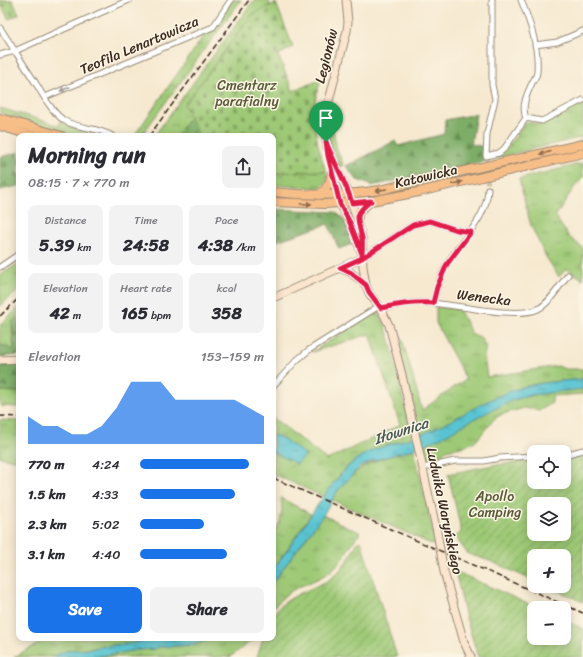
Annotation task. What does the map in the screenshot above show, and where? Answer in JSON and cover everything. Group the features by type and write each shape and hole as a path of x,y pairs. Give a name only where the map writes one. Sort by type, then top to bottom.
{"main road":[{"path":"0,118 52,133"},
{"path":"0,126 23,133"},
{"name":"Katowicka","path":"276,192 337,195 395,187 583,144"},
{"name":"Katowicka","path":"276,202 340,204 371,201 419,192 583,152"},
{"path":"319,195 326,190 330,183 332,172"},
{"path":"356,220 359,211 371,201"}],"street":[{"path":"0,55 15,51 129,0"},
{"name":"Teofila Lenartowicza","path":"45,97 213,27 231,0"},
{"name":"Legionów","path":"346,0 348,22 327,108 325,124 326,142 337,195 350,223 362,256"},
{"path":"492,0 492,85 495,99 487,134 486,156 499,153 504,149 526,118"},
{"path":"521,0 530,20 537,73 525,101 524,112 526,118"},
{"path":"0,28 58,115 65,121 105,133"},
{"path":"534,45 557,42 583,31"},
{"path":"526,118 542,121 583,100"},
{"name":"Legionów","path":"326,142 352,203 362,238 362,256"},
{"path":"433,303 437,287 447,264 471,232 487,204 488,189"},
{"path":"276,297 340,268 413,225 430,221 457,230 471,232"},
{"path":"0,267 16,256"},
{"name":"Ludwika Waryńskiego","path":"362,256 366,285 389,325 438,532 444,572 464,642 471,657"},
{"path":"340,268 350,272 366,285"},
{"name":"Wenecka","path":"276,383 297,360 309,350 380,307 416,302 524,313 537,310 545,304 568,275"},
{"path":"0,360 16,359"},
{"path":"571,453 583,450"},
{"path":"423,468 455,461 484,461 500,458 527,456"}],"green space":[{"path":"0,0 12,0 19,14 9,19 0,4"},
{"path":"233,0 241,0 143,133 136,133 205,34 213,30"},
{"path":"254,0 268,0 271,6 253,14 200,133 156,133"},
{"name":"Cmentarz parafialny","path":"276,3 293,47 278,55 293,91 322,79 316,94 314,115 318,144 326,171 276,173 276,133 198,133 184,105 253,14"},
{"path":"583,102 583,137 487,160 488,157 501,154 505,151 526,122 539,124 546,123"},
{"path":"0,108 61,126 59,122 61,121 69,126 94,133 69,133 0,113"},
{"path":"192,113 199,133 179,133"},
{"path":"476,114 471,144 484,147 484,162 371,186 370,184 357,180 346,166 395,141 398,146 444,134 445,120"},
{"path":"332,125 337,149 343,165 339,167 330,143 328,128"},
{"path":"16,153 16,187 0,190 0,157"},
{"path":"583,163 583,178 576,185 555,216 569,237 583,248 583,279 566,269 559,277 545,255 531,226 519,179"},
{"path":"326,171 327,180 323,186 317,188 276,185 276,173"},
{"path":"276,209 335,212 343,218 354,243 339,249 328,224 276,241"},
{"path":"16,265 16,293 0,306 0,275"},
{"path":"436,307 459,309 471,333 480,337 486,347 484,356 487,377 558,366 565,369 583,369 583,379 543,383 520,388 494,398 433,430 420,435 396,336 401,335 422,410 466,379 436,323"},
{"path":"16,310 16,319 12,322 15,351 0,345 0,325"},
{"path":"372,314 379,314 384,322 390,340 412,438 389,444 354,461 334,482 324,497 276,475 276,420 327,460 400,425 370,334 312,352"},
{"path":"16,319 16,355 0,357 0,345 15,350 12,322"},
{"path":"16,363 16,392 0,391 0,365"},
{"path":"583,389 583,394 552,396 552,403 539,411 525,408 502,414 494,419 475,442 446,450 437,460 427,462 423,445 479,415 514,400 531,396"},
{"path":"0,391 16,392 16,407 0,406"},
{"path":"0,420 16,421 16,460 0,457"},
{"path":"414,449 436,546 332,500 349,478 367,465 388,456"},
{"name":"Apollo Camping","path":"583,455 583,602 562,593 571,593 571,549 527,549 527,578 490,561 468,554 455,537 461,533 448,474 493,465 527,462 527,489 571,489 571,456"},
{"path":"281,498 311,514 276,566 276,529 280,522 282,510"},
{"path":"323,515 361,533 353,541 339,563 330,571 288,593 276,605 276,578"},
{"path":"361,541 397,657 257,657 262,641 276,641 277,610 298,594 323,583 335,575 346,562 358,542"},
{"path":"457,572 527,604 527,645 571,645 571,623 583,629 583,657 478,657 466,618 456,575"},
{"path":"43,641 144,641 128,644 100,646 92,649 69,650 51,657 14,657"},
{"path":"206,641 251,641 230,657 93,657 137,650 154,649 158,647 192,645"}],"water":[{"path":"583,379 583,389 531,395 513,400 440,438 414,449 372,461 360,467 338,490 323,515 276,578 276,566 320,501 341,475 359,457 436,428 507,392 535,384"},
{"path":"276,436 306,455 297,464 276,454"},
{"path":"144,641 206,641 192,645 158,647 154,649 93,657 51,657 69,650 92,649 100,646 128,644"}],"tunnel":[{"path":"486,156 488,189"}],"railway":[{"path":"151,133 249,0"},
{"path":"0,316 16,301"},
{"path":"0,416 16,417"},
{"path":"276,479 583,613"}],"route":[{"path":"326,142 340,204 350,223 356,238 362,254 362,258 340,268 346,269 366,285 369,292 381,308 396,304 416,302 433,303 437,287 447,264 471,232 457,230 430,221 421,223 413,225 362,258 362,243 362,238 356,220 359,211 371,201 352,203 326,142"}],"water label":[{"name":"Iłownica","path":"401,431"}]}
